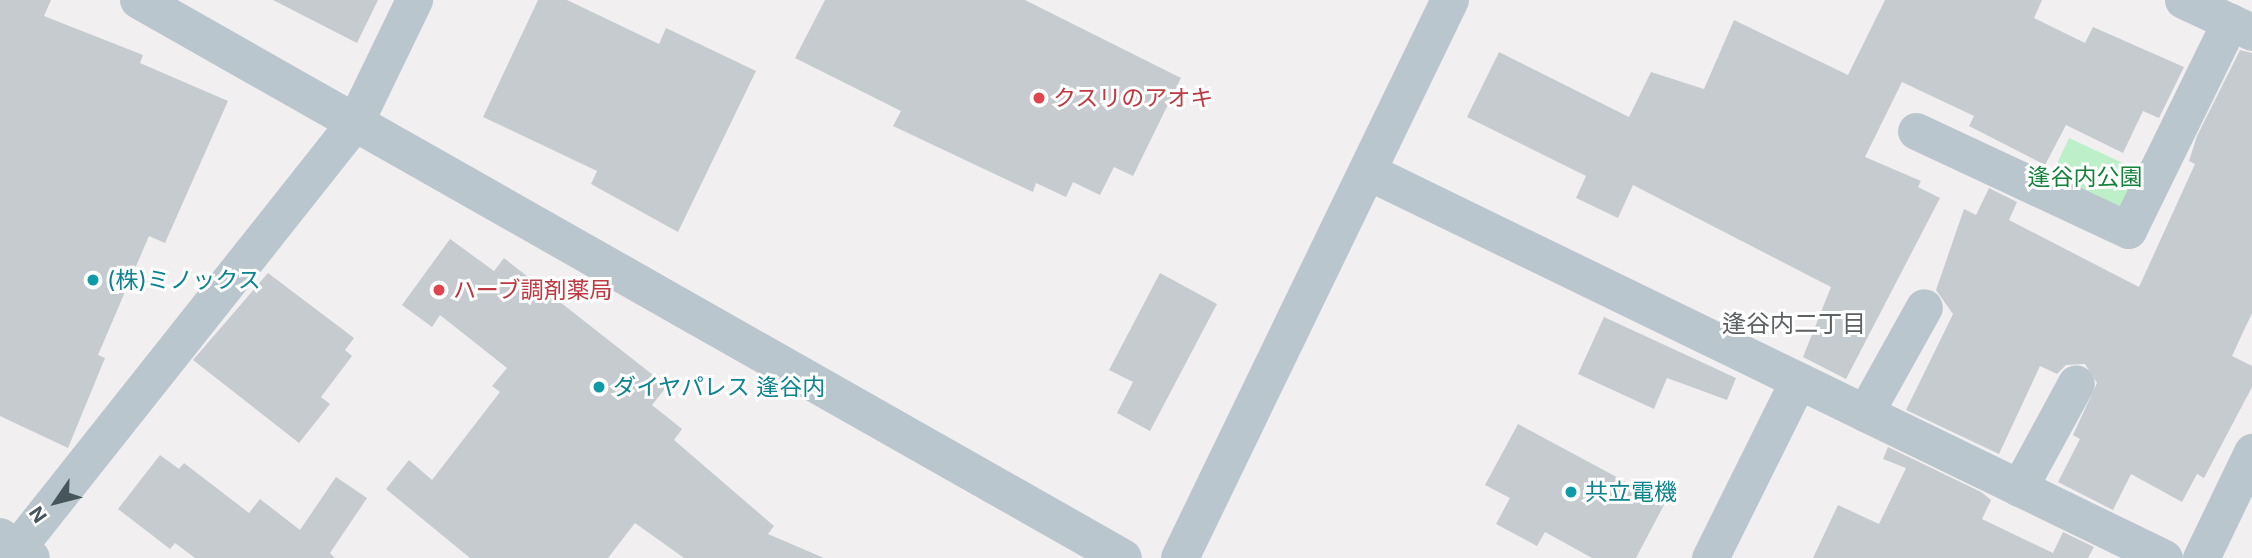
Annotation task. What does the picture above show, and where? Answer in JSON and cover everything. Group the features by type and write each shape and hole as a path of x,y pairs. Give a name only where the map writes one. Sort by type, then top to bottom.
{"street":[{"path":"16,548 355,122 414,0"},
{"path":"1180,558 1450,0"},
{"path":"1916,131 2127,230 2241,27 2183,0"},
{"path":"146,2 1123,558"},
{"path":"1367,171 2164,558"},
{"path":"1865,413 1924,307"},
{"path":"1710,558 1798,380"},
{"path":"2019,488 2076,383"},
{"path":"2201,558 2252,452"}],"green space":[{"name":"逢谷内公園","path":"2069,138 2151,176 2128,227 2045,189"}],"building":[{"path":"0,0 51,0 44,16 143,55 140,63 228,101 165,243 149,236 98,355 105,358 68,448 0,416"},
{"path":"273,0 378,0 357,43"},
{"path":"538,0 567,0 659,44 666,28 756,71 678,232 591,184 597,171 483,117"},
{"name":"クスリのアオキ","path":"825,0 1025,0 1181,78 1133,176 1114,167 1100,195 1073,182 1066,197 1036,183 1033,192 893,126 901,111 795,58"},
{"path":"1885,0 2042,0 2034,18 2085,43 2093,27 2184,67 2159,118 2143,111 2123,153 2066,125 2045,165 1969,126 1974,116 1902,82 1865,157 1921,181 1918,187 1940,198 1846,379 1803,357 1831,287 1633,185 1618,218 1576,198 1586,176 1467,117 1499,52 1629,117 1651,72 1704,89 1734,20 1848,75"},
{"path":"2240,50 2252,53 2252,313 2232,356 2252,366 2252,387 2204,478 2197,474 2182,502 2131,474 2113,510 2058,482 2080,439 2073,435 2097,383 2085,364 2066,365 2057,374 2040,366 1999,454 1906,410 1953,314 1936,290 1964,209 1976,215 1989,188 2017,202 2009,220 2139,287 2195,164 2189,161 2197,136"},
{"path":"450,239 494,271 504,258 667,386 652,405 682,429 674,440 774,526 768,534 824,558 684,558 635,523 608,558 470,558 386,489 409,460 432,480 500,392 492,386 507,368 440,315 432,327 402,305"},
{"path":"268,273 354,338 345,350 352,356 321,397 330,404 299,443 193,360"},
{"path":"1160,273 1217,304 1150,431 1117,413 1133,382 1109,370"},
{"path":"1604,317 1736,378 1727,400 1667,378 1654,409 1578,374"},
{"name":"共立電機","path":"1518,424 1665,503 1636,558 1592,558 1545,532 1537,546 1496,524 1510,498 1485,485"},
{"path":"1888,447 1981,492 1991,500 1982,519 2053,553 2063,532 2094,547 2088,558 1813,558 1838,505 1879,524 1906,468 1883,459"},
{"path":"160,455 179,469 184,463 249,513 260,499 300,530 336,477 367,498 330,553 335,558 195,558 175,543 170,549 118,509"}],"place":[{"name":"クスリのアオキ","path":"1039,98"},
{"name":"(株)ミノックス","path":"93,280"},
{"name":"ハーブ調剤薬局","path":"439,290"},
{"name":"ダイヤパレス 逢谷内","path":"599,387"},
{"name":"共立電機","path":"1571,492"}],"district":[{"name":"逢谷内二丁目","path":"1794,324"}]}
